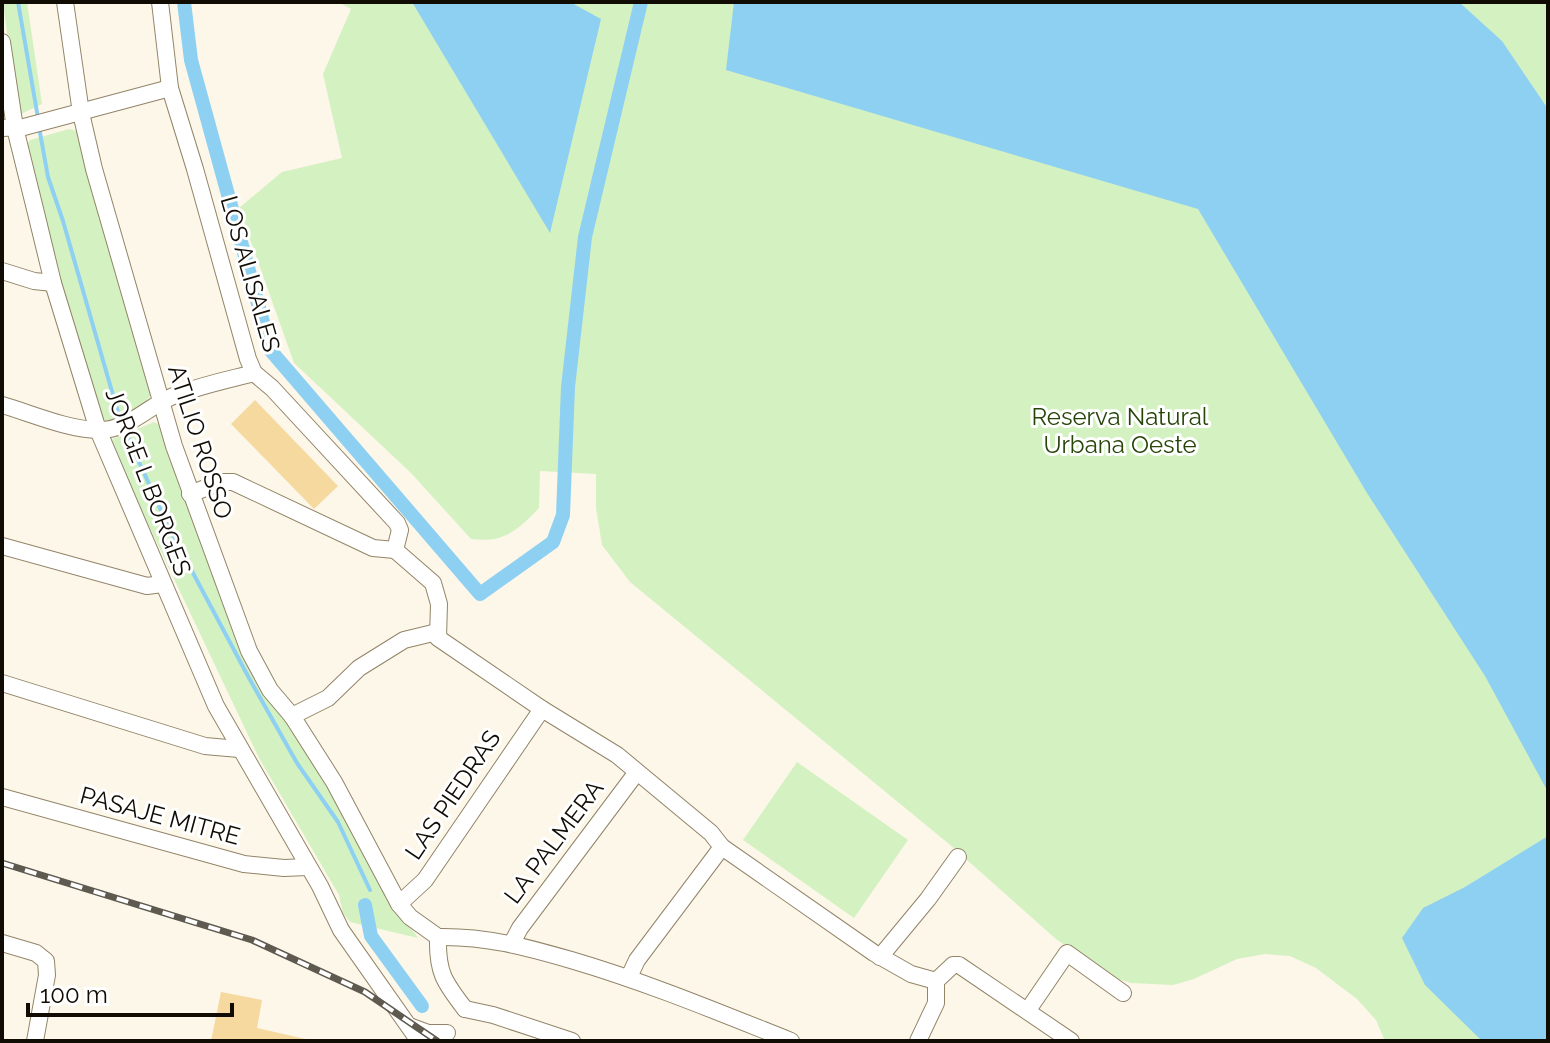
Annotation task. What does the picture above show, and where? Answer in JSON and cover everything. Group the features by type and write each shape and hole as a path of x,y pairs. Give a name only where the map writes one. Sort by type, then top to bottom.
{"street":[{"name":"ATILIO ROSSO","path":"65,2 81,113 94,169 190,494 249,651 270,690 292,716 334,782 399,904"},
{"name":"LOS ALISALES","path":"160,2 170,88 254,373 389,513 400,530 395,550"},
{"name":"JORGE L BORGES","path":"2,42 8,128 53,283 111,428 162,584 216,706 239,749 320,886 347,939 419,1041"},
{"path":"8,128 39,124 170,88"},
{"path":"2,271 34,281 53,283"},
{"path":"2,405 111,428 174,396 254,373"},
{"path":"190,494 221,482 233,482 373,548 395,550 433,583 437,591 437,632 441,642 617,755 711,833 722,847 880,957 911,974 936,981"},
{"path":"2,546 147,586 162,584"},
{"path":"292,716 328,698 359,668 404,640 437,632"},
{"path":"2,683 205,746 239,749"},
{"name":"LAS PIEDRAS","path":"399,904 425,880 542,709"},
{"name":"LA PALMERA","path":"512,943 637,772"},
{"name":"PASAJE MITRE","path":"2,797 244,864 307,867"},
{"path":"629,977 637,960 722,847"},
{"path":"880,957 958,857"},
{"path":"399,904 410,917 438,937 476,937 512,943 629,977 791,1041"},
{"path":"438,937 440,972 465,1009 572,1041"},
{"path":"2,943 36,953 46,961 47,975 35,1041"},
{"path":"1028,1010 1067,953 1123,993"},
{"path":"918,1041 936,1003 936,981 953,965 959,965 1071,1041"},
{"path":"409,1026 445,1037 465,1009"}],"green space":[{"path":"3,2 27,2 42,104 21,114 17,110"},
{"name":"Reserva Natural Urbana Oeste","path":"338,2 1548,2 1548,1041 1385,1041 1376,1020 1357,999 1316,968 1290,956 1265,954 1237,959 1173,985 1131,983 1108,976 1056,939 949,844 630,582 602,545 596,508 596,474 540,471 539,508 531,516 509,534 492,539 471,539 411,473 294,363 239,208 282,172 342,158 323,74 351,9"},
{"path":"69,129 77,131 82,139 152,389 141,406 107,422 99,414 62,288 27,145 30,140"},
{"path":"154,422 162,426 235,633 338,806 383,890 418,938 350,922 343,913 339,895 259,758 111,446 111,440"},
{"path":"797,762 908,840 854,918 743,840"}],"water":[{"path":"412,2 570,2 601,19 550,233"},
{"path":"734,2 1459,2 1502,41 1548,109 1548,792 1485,676 1367,493 1198,209 726,70"},
{"path":"1548,836 1548,1041 1482,1041 1425,985 1402,938 1423,908 1465,887"}],"building":[{"path":"255,400 338,486 314,509 231,424"},
{"path":"221,992 262,1000 257,1028 314,1041 211,1041"}],"waterway":[{"path":"18,2 38,118"},
{"path":"184,2 191,60 271,351 480,594 553,542 563,515 568,387 585,237 641,2"},
{"path":"39,127 48,177 121,423"},
{"path":"125,431 169,528 249,678 297,763 338,822 370,890"},
{"path":"365,905 371,936 422,1006"}],"railway":[{"path":"2,863 252,940 365,992 437,1041"}]}
